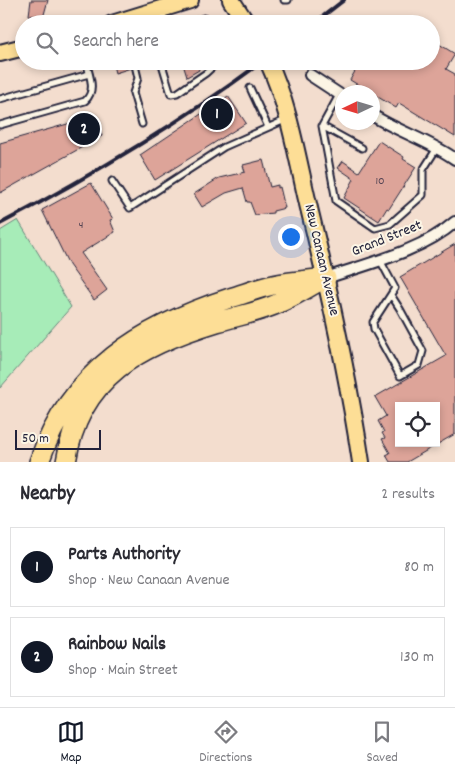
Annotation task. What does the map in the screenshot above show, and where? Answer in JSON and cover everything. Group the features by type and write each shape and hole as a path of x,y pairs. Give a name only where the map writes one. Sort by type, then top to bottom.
{"highway":[{"path":"39,462 62,414 83,385 110,358 136,339 179,316 208,305 272,285 326,278"},
{"path":"66,462 73,429 88,400 106,379 124,363 180,334 278,304 326,278"}],"main road":[{"path":"162,15 190,0"},
{"path":"232,0 241,15"},
{"path":"0,53 15,49"},
{"name":"New Canaan Avenue","path":"272,70 288,119 326,278 346,371 361,462"}],"street":[{"path":"310,75 335,91"},
{"path":"380,120 455,159"},
{"name":"Grand Street","path":"326,278 380,260 430,238 455,222"}],"lane":[{"path":"0,125 85,101 91,96 92,88 88,70"},
{"path":"136,70 138,78 133,94 142,124"},
{"path":"164,70 172,94 177,93 209,70"},
{"path":"0,99 89,74"},
{"path":"250,88 268,127"},
{"path":"335,105 322,126 336,202 375,228 390,224 423,195 424,170 437,148"},
{"path":"112,181 130,208 224,147 288,119"},
{"path":"322,126 362,148"},
{"path":"380,260 395,288 373,322 374,329 400,376 419,365 423,351 391,295"}],"green space":[{"path":"18,220 71,307 0,388 0,231"}],"building":[{"path":"31,0 48,0 44,15 29,15"},
{"path":"440,45 455,54 446,69 455,74 455,137 399,103 396,108 380,98 380,85 358,85 350,80 356,70 440,70"},
{"path":"185,70 199,70 187,77"},
{"path":"228,96 246,123 155,180 140,155"},
{"path":"96,116 102,136 0,193 0,143"},
{"path":"379,141 416,167 379,221 344,198 354,179 338,168 343,161 359,172"},
{"path":"263,160 270,187 278,185 278,188 280,187 285,208 273,211 273,213 255,215 250,202 247,202 243,188 226,193 202,207 194,194 219,178 245,172 243,165"},
{"path":"91,183 113,219 110,220 115,232 81,253 107,290 94,300 69,265 42,210"},
{"path":"455,244 455,434 440,443 440,402 395,402 395,447 433,447 407,462 390,462 386,455 390,453 382,439 385,438 382,433 384,432 378,421 386,416 375,397 446,356 400,277"}],"railway":[{"path":"325,15 344,0"},
{"path":"0,224 134,148 200,106 251,70"}],"place":[{"name":"Parts Authority","path":"217,114"},
{"name":"Rainbow Nails","path":"84,129"}]}
